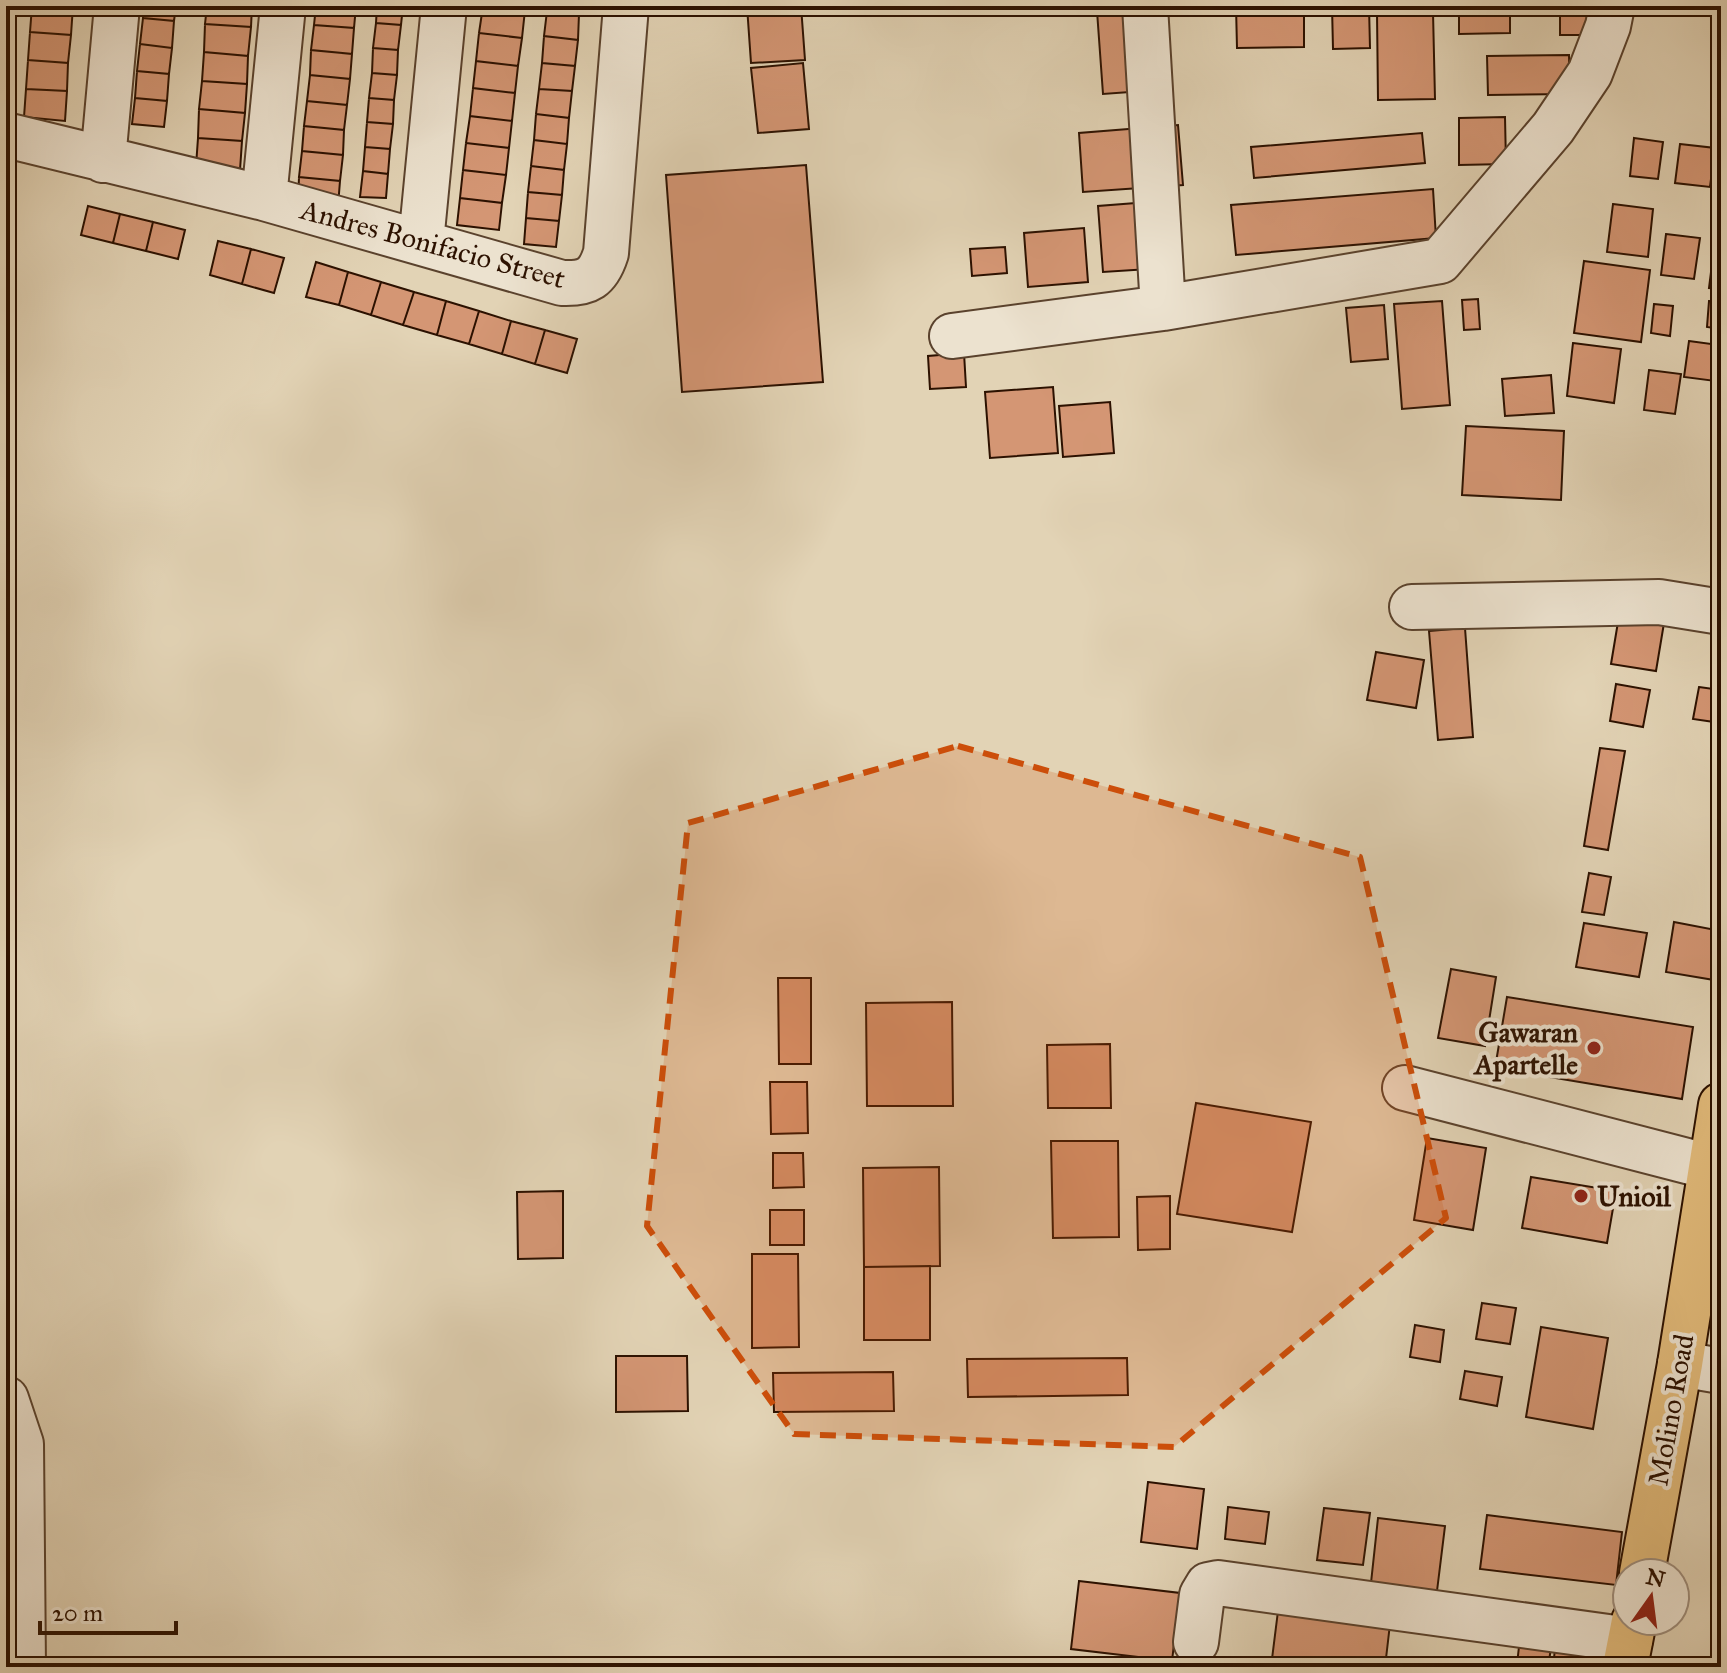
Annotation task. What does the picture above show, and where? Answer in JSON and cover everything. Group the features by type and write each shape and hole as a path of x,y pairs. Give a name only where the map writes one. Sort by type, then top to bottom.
{"main road":[{"name":"Molino Road","path":"1647,1557 1701,1368 1710,1167 1721,1105"}],"street":[{"path":"103,160 117,6"},
{"path":"264,198 283,6"},
{"path":"421,242 444,6"},
{"name":"Andres Bonifacio Street","path":"6,135 264,198 562,283 577,283 591,278 601,267 606,253 626,6"},
{"path":"1145,6 1163,308"},
{"path":"952,336 1163,308 1440,261 1553,128 1583,84 1608,26 1612,6"},
{"path":"1412,607 1659,602 1721,612"},
{"path":"1405,1088 1710,1167"},
{"path":"6,1399 21,1444 14,1471 23,1667"},
{"path":"1196,1642 1202,1595 1208,1585 1218,1583 1630,1643"}],"highlighted area":[{"path":"958,746 1360,857 1446,1218 1174,1447 794,1434 647,1226 688,823"}],"building":[{"path":"6,6 15,6 13,29 6,28"},
{"path":"32,6 73,6 71,35 30,32"},
{"path":"144,6 176,6 174,21 143,18"},
{"path":"207,6 252,6 251,27 205,24"},
{"path":"316,6 356,6 354,28 314,25"},
{"path":"377,6 403,6 401,25 376,23"},
{"path":"483,6 525,10 522,38 479,33"},
{"path":"547,6 580,6 579,14 547,11"},
{"path":"747,6 801,6 805,60 751,63"},
{"path":"1236,6 1304,6 1304,47 1237,48"},
{"path":"1332,6 1369,6 1370,48 1333,49"},
{"path":"1459,6 1510,6 1510,33 1459,34"},
{"path":"1560,6 1617,6 1617,35 1560,35"},
{"path":"1151,7 1157,90 1103,94 1097,11"},
{"path":"547,11 579,14 578,40 544,36"},
{"path":"1433,12 1435,99 1378,100 1377,13"},
{"path":"143,18 174,21 172,48 140,44"},
{"path":"376,23 401,25 398,50 373,48"},
{"path":"205,24 251,27 248,56 204,52"},
{"path":"314,25 354,28 352,54 311,50"},
{"path":"6,28 13,29 10,56 6,56"},
{"path":"30,32 71,35 68,63 28,60"},
{"path":"479,33 522,38 518,66 476,61"},
{"path":"544,36 578,40 575,66 542,63"},
{"path":"140,44 172,48 169,74 137,71"},
{"path":"373,48 398,50 397,75 372,73"},
{"path":"311,50 352,54 350,79 310,75"},
{"path":"204,52 248,56 247,84 202,81"},
{"path":"1569,55 1570,94 1488,95 1487,56"},
{"path":"28,60 68,63 67,91 26,89"},
{"path":"476,61 518,66 515,93 473,88"},
{"path":"542,63 575,66 572,91 539,89"},
{"path":"803,63 809,129 758,133 751,68"},
{"path":"137,71 169,74 167,101 135,98"},
{"path":"372,73 397,75 394,100 369,98"},
{"path":"310,75 350,79 347,105 307,101"},
{"path":"202,81 247,84 245,113 199,109"},
{"path":"473,88 515,93 512,121 470,116"},
{"path":"26,89 67,91 65,121 24,117"},
{"path":"539,89 572,91 569,118 536,114"},
{"path":"135,98 167,101 164,127 132,124"},
{"path":"369,98 394,100 393,124 367,122"},
{"path":"307,101 347,105 344,130 304,126"},
{"path":"199,109 245,113 242,141 198,138"},
{"path":"536,114 569,118 567,144 534,140"},
{"path":"470,116 512,121 509,148 466,143"},
{"path":"1505,117 1506,164 1459,165 1459,118"},
{"path":"367,122 393,124 390,149 365,147"},
{"path":"1178,125 1183,185 1083,192 1079,133"},
{"path":"304,126 344,130 343,155 302,151"},
{"path":"1422,133 1425,163 1254,178 1251,147"},
{"path":"198,138 242,141 240,170 196,166"},
{"path":"1634,138 1663,142 1658,179 1630,176"},
{"path":"534,140 567,144 564,170 531,166"},
{"path":"466,143 509,148 506,175 463,170"},
{"path":"1680,144 1715,148 1710,187 1675,183"},
{"path":"365,147 390,149 388,174 363,171"},
{"path":"302,151 343,155 340,181 299,177"},
{"path":"806,165 823,382 682,392 666,175"},
{"path":"531,166 564,170 562,195 528,192"},
{"path":"463,170 506,175 502,203 460,198"},
{"path":"363,171 388,174 386,198 360,197"},
{"path":"299,177 340,181 338,206 298,202"},
{"path":"1433,189 1436,238 1236,255 1231,205"},
{"path":"528,192 562,195 559,221 526,218"},
{"path":"460,198 502,203 499,230 457,225"},
{"path":"1174,200 1180,267 1103,272 1098,206"},
{"path":"1613,204 1653,209 1648,257 1607,252"},
{"path":"88,206 120,214 113,243 81,235"},
{"path":"120,214 153,222 146,251 113,243"},
{"path":"526,218 559,221 556,247 524,244"},
{"path":"153,222 185,230 178,259 146,251"},
{"path":"1084,228 1088,282 1028,287 1024,233"},
{"path":"1666,234 1700,238 1694,279 1661,275"},
{"path":"218,241 251,249 242,284 210,275"},
{"path":"1005,247 1007,273 972,276 970,249"},
{"path":"251,249 284,258 274,293 242,284"},
{"path":"1713,256 1721,257 1721,289 1709,288"},
{"path":"1584,261 1650,270 1641,342 1574,333"},
{"path":"316,262 348,272 339,305 306,297"},
{"path":"348,272 381,282 371,315 339,305"},
{"path":"381,282 414,292 403,325 371,315"},
{"path":"414,292 446,301 437,335 403,325"},
{"path":"1478,299 1480,329 1464,330 1462,300"},
{"path":"446,301 479,311 469,344 437,335"},
{"path":"1442,301 1450,405 1402,409 1394,304"},
{"path":"1709,301 1721,302 1721,329 1707,327"},
{"path":"1654,304 1673,306 1670,336 1651,333"},
{"path":"1384,305 1388,359 1351,362 1346,308"},
{"path":"479,311 511,321 502,354 469,344"},
{"path":"511,321 545,330 535,364 502,354"},
{"path":"545,330 577,339 567,373 535,364"},
{"path":"1689,341 1719,345 1715,381 1684,377"},
{"path":"1573,343 1621,349 1614,403 1567,396"},
{"path":"964,353 966,387 930,389 928,356"},
{"path":"1649,370 1681,374 1675,414 1644,410"},
{"path":"1551,375 1554,413 1505,416 1502,379"},
{"path":"1053,387 1058,453 990,458 985,392"},
{"path":"1110,402 1114,453 1063,457 1059,406"},
{"path":"1466,426 1564,431 1561,500 1462,495"},
{"path":"1619,616 1664,623 1656,671 1611,664"},
{"path":"1465,628 1473,737 1438,740 1429,631"},
{"path":"1376,652 1424,660 1416,708 1367,700"},
{"path":"1616,684 1650,690 1643,727 1610,721"},
{"path":"1699,687 1721,690 1721,723 1693,719"},
{"path":"1600,748 1625,751 1608,850 1584,846"},
{"path":"1589,873 1611,877 1604,915 1582,912"},
{"path":"1674,922 1721,931 1720,981 1666,972"},
{"path":"1584,923 1647,933 1639,977 1576,967"},
{"path":"1451,969 1496,977 1485,1046 1438,1038"},
{"path":"778,978 811,978 811,1064 779,1064"},
{"name":"Gawaran Apartelle","path":"1507,997 1693,1027 1682,1099 1495,1068"},
{"path":"952,1002 953,1106 867,1106 866,1003"},
{"path":"1110,1044 1111,1108 1048,1108 1047,1045"},
{"path":"770,1082 807,1082 808,1133 771,1134"},
{"path":"1196,1103 1311,1122 1292,1232 1177,1214"},
{"path":"1427,1138 1486,1148 1473,1230 1414,1220"},
{"path":"1051,1141 1118,1141 1119,1237 1053,1238"},
{"path":"773,1153 803,1153 804,1187 773,1188"},
{"path":"939,1167 940,1266 864,1267 863,1168"},
{"path":"1531,1177 1616,1191 1607,1243 1522,1228"},
{"path":"563,1191 563,1258 518,1259 517,1192"},
{"path":"1170,1196 1170,1249 1138,1250 1137,1197"},
{"path":"770,1210 804,1210 804,1245 770,1245"},
{"path":"752,1254 798,1254 799,1347 752,1348"},
{"path":"930,1266 930,1340 864,1340 864,1267"},
{"path":"1482,1303 1516,1308 1510,1344 1476,1339"},
{"path":"1415,1325 1444,1330 1440,1362 1410,1357"},
{"path":"1541,1327 1608,1338 1593,1429 1526,1417"},
{"path":"616,1356 687,1356 688,1411 616,1412"},
{"path":"1127,1358 1128,1395 968,1397 967,1359"},
{"path":"1465,1371 1502,1377 1497,1406 1460,1399"},
{"path":"893,1372 894,1411 774,1412 773,1373"},
{"path":"1148,1482 1204,1489 1197,1549 1141,1542"},
{"path":"1228,1507 1269,1512 1265,1544 1225,1539"},
{"path":"1324,1508 1370,1513 1363,1565 1317,1560"},
{"path":"1487,1515 1622,1532 1619,1557 1611,1557 1611,1584 1480,1569"},
{"path":"1378,1518 1445,1526 1437,1591 1371,1583"},
{"path":"1079,1581 1180,1593 1172,1661 1071,1649"},
{"path":"1278,1611 1390,1624 1385,1667 1271,1667"},
{"path":"1520,1638 1552,1642 1548,1667 1517,1664"},
{"path":"1555,1649 1616,1656 1615,1667 1553,1667"}],"place":[{"name":"Gawaran Apartelle","path":"1594,1048"},
{"name":"Unioil","path":"1581,1196"}]}
